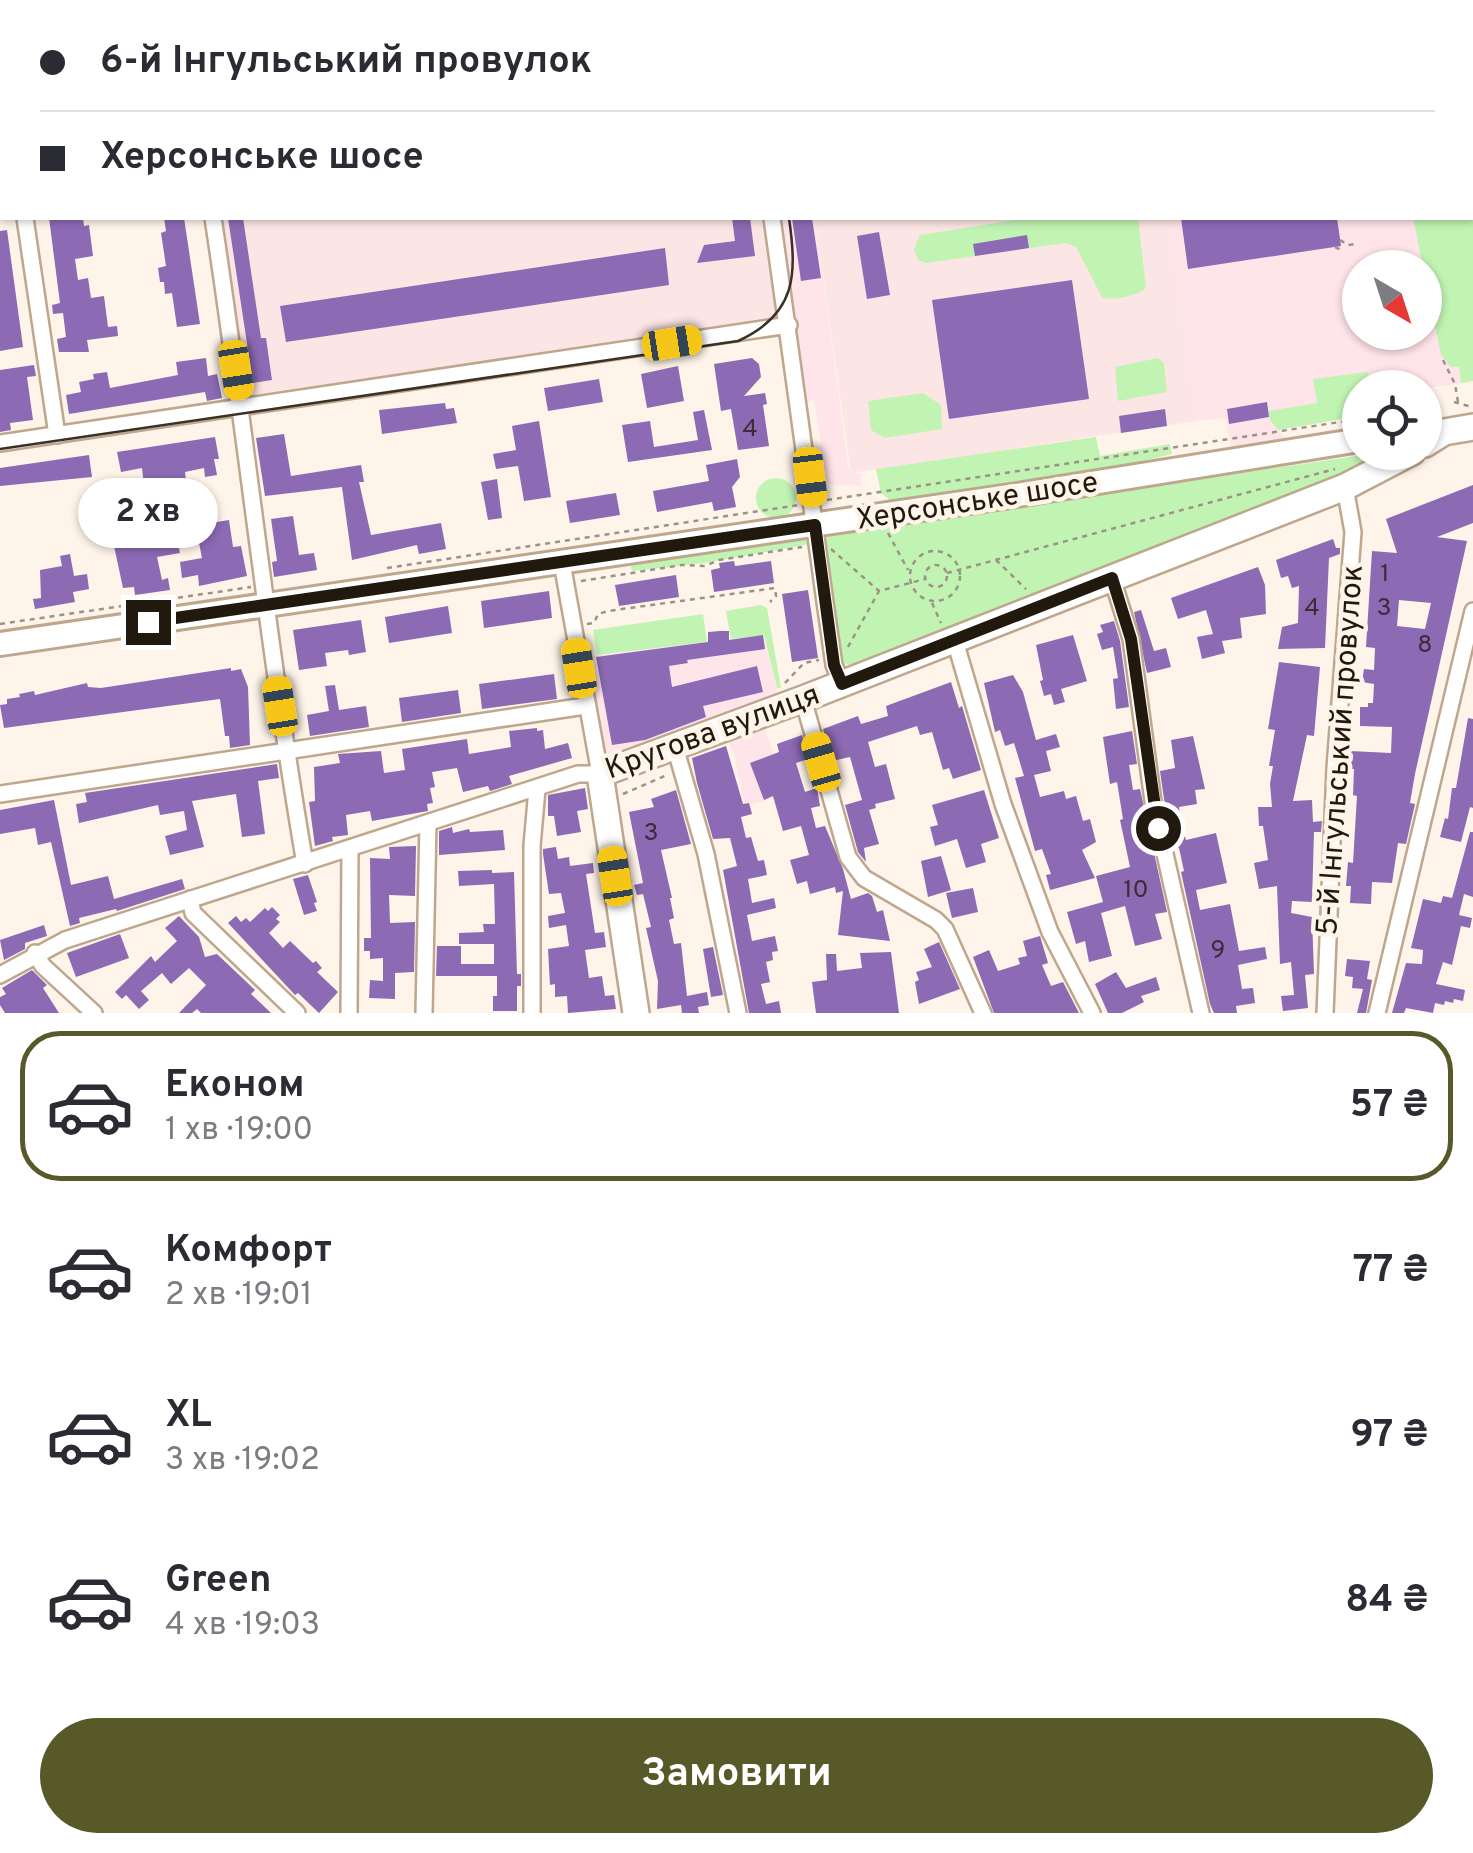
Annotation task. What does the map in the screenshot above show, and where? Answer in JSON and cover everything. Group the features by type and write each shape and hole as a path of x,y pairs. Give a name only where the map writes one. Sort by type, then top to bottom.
{"main road":[{"path":"1442,435 1473,428"},
{"name":"Херсонське шосе","path":"0,644 263,596 562,563 815,529 1342,443"},
{"name":"Кругова вулиця","path":"600,774 679,758 794,691 842,684 1112,578 1364,470"},
{"path":"600,774 636,1013"}],"street":[{"path":"25,220 56,435"},
{"path":"213,220 242,408 263,596 305,864"},
{"path":"772,220 834,665 842,684"},
{"path":"0,443 789,326"},
{"name":"5-й Інгульський провулок","path":"1324,1013 1332,808 1353,532 1346,477"},
{"path":"562,563 600,774"},
{"path":"1112,578 1131,639 1153,801 1201,1013"},
{"path":"1378,1013 1473,610"},
{"path":"955,640 1003,804 1036,896 1092,1013"},
{"path":"794,691 848,858 864,878 945,929 983,1013"},
{"path":"0,794 585,706"},
{"path":"679,758 706,854 738,1013"},
{"name":"Кругова вулиця","path":"0,975 65,940 578,774 600,774"},
{"path":"532,1013 532,846 537,789"},
{"path":"424,1013 428,823"},
{"path":"349,1013 350,849"},
{"path":"190,900 194,913 297,1013"},
{"path":"35,954 94,1013"}],"path":[{"path":"1340,240 1348,246 1356,244"},
{"path":"1335,247 1342,250"},
{"path":"1443,360 1455,384 1456,402 1473,407"},
{"path":"377,570 815,529 1342,423"},
{"path":"946,573 1346,477"},
{"path":"885,528 916,592 932,602 938,615"},
{"path":"581,581 682,565 704,566 815,529"},
{"path":"815,529 879,591"},
{"path":"909,572 919,555 928,552 940,549 955,560 961,582 952,596 932,602"},
{"path":"928,552 933,566"},
{"path":"995,560 1034,598"},
{"path":"924,579 934,588 948,577 945,568 933,566"},
{"path":"924,579 933,566"},
{"path":"842,656 879,591 924,579"},
{"path":"0,624 244,586 263,596"},
{"path":"939,587 942,599"},
{"path":"587,624 594,624 598,614 608,611 775,588 776,596 770,602"},
{"path":"794,691 804,662 825,658"},
{"path":"617,796 679,758"}],"shaded area":[{"path":"222,220 765,220 781,323 249,396"},
{"path":"778,220 815,220 848,465 851,473 861,473 861,486 832,485 822,479 813,451 821,444 814,400 805,403"},
{"path":"815,220 1168,220 1197,421 851,473"},
{"path":"1168,220 1435,220 1471,382 1442,386 1442,370 1342,370 1342,402 1270,420 1286,439 1231,446 1225,418 1197,421"},
{"path":"763,635 779,697 606,759 586,657"},
{"path":"763,722 786,793 745,807 734,754 726,736"}],"green space":[{"path":"1015,220 1138,220 1146,288 1125,297 1102,297 1076,247 1065,243 926,263 918,260 914,249 920,235"},
{"path":"1413,220 1473,220 1473,381 1461,383 1459,367 1451,367 1440,350 1442,250 1420,250"},
{"path":"1158,358 1164,363 1167,392 1118,401 1115,367"},
{"path":"1342,375 1342,419 1278,430 1268,411 1317,403 1313,379"},
{"path":"923,393 941,405 942,429 885,438 871,430 868,401"},
{"path":"1096,437 1100,456 1170,444 1172,454 1093,473 892,502 881,493 876,469"},
{"path":"1342,458 1342,470 1363,470 854,667 841,662 823,541 830,534"},
{"path":"776,478 790,484 796,498 790,512 776,518 762,512 756,498 762,484"},
{"path":"800,536 810,544 705,563 632,571 630,562"},
{"path":"761,605 767,608 781,688 777,688 764,635 731,639 726,611"},
{"path":"703,614 707,642 597,655 593,630"}],"building":[{"path":"49,220 83,220 84,226 89,225 93,256 75,259 78,280 88,278 91,298 104,296 108,327 117,326 118,336 87,340 89,352 59,352 57,339 66,337 63,313 53,314 52,305 60,303"},
{"path":"164,220 184,220 200,324 177,327 172,293 165,294 164,282 160,282 158,268 166,266 161,233 166,231"},
{"path":"228,220 243,220 261,338 266,338 272,380 253,383"},
{"path":"732,220 750,220 755,256 697,263 704,245 735,241"},
{"path":"792,220 812,220 821,278 801,281"},
{"path":"1181,220 1337,220 1341,246 1188,269"},
{"path":"7,230 23,347 0,351 0,231"},
{"path":"879,232 890,295 867,299 857,236"},
{"path":"1027,235 1029,248 975,256 973,244"},
{"path":"665,248 669,285 286,342 280,306"},
{"path":"1072,280 1089,399 949,419 932,300"},
{"path":"206,358 208,376 217,374 222,398 207,401 205,392 69,414 66,395 81,392 79,382 94,379 93,374 107,372 110,388 178,375 176,362"},
{"path":"752,358 759,364 761,377 744,396 765,393 769,446 738,450 731,409 721,411 714,364"},
{"path":"34,365 36,376 27,377 33,420 10,423 11,430 0,432 0,370"},
{"path":"678,366 684,401 647,408 641,374"},
{"path":"599,379 603,402 548,411 544,388"},
{"path":"1267,402 1269,417 1229,424 1227,409"},
{"path":"445,403 446,409 454,408 457,423 382,434 379,410"},
{"path":"1165,409 1167,426 1121,433 1119,416"},
{"path":"704,410 712,450 628,462 622,425 650,421 654,447 698,440 693,412"},
{"path":"539,421 551,497 524,501 518,466 496,469 493,454 516,450 512,426"},
{"path":"284,434 291,476 361,465 364,482 359,482 371,535 441,523 446,549 419,554 417,545 352,560 342,487 265,496 256,438"},
{"path":"215,437 217,475 205,477 204,468 185,472 186,480 144,486 142,468 121,472 117,452"},
{"path":"89,455 92,477 0,486 0,468"},
{"path":"737,459 740,477 732,487 736,507 714,511 712,502 657,512 653,491 709,481 706,465"},
{"path":"497,479 502,518 488,520 481,482"},
{"path":"1473,485 1473,523 1437,537 1467,541 1415,774 1410,803 1415,804 1406,844 1398,843 1392,883 1372,882 1371,904 1350,903 1351,886 1346,886 1348,862 1353,863 1357,796 1353,795 1350,751 1391,753 1392,727 1360,726 1360,707 1373,703 1374,684 1362,682 1364,669 1374,670 1375,648 1366,647 1372,551 1397,553 1386,519","holes":["1399,600 1431,603 1425,629 1397,626"]},
{"path":"616,493 620,515 570,523 566,501"},
{"path":"163,508 169,540 177,538 180,553 157,557 162,580 168,578 170,590 135,595 134,587 123,588 114,546 154,537 150,510"},
{"path":"293,516 299,555 314,553 317,570 274,577 272,562 277,561 271,519"},
{"path":"229,520 233,547 241,546 247,576 199,586 198,575 182,578 180,562 202,558 197,533 212,530 211,523"},
{"path":"1333,539 1340,554 1329,558 1325,648 1278,649 1282,627 1298,623 1299,586 1292,588 1288,576 1281,578 1276,560"},
{"path":"70,554 74,576 87,574 89,589 73,592 75,602 35,609 33,599 41,598 40,570 62,566 60,556"},
{"path":"734,561 735,566 771,561 774,583 714,592 711,570 720,568 719,563"},
{"path":"1258,567 1265,585 1266,614 1240,618 1242,638 1222,641 1225,653 1202,659 1197,637 1213,634 1206,610 1178,619 1171,598"},
{"path":"676,575 679,597 619,606 615,585"},
{"path":"808,590 818,658 792,662 782,594"},
{"path":"549,591 552,618 484,628 481,601"},
{"path":"448,606 452,633 389,643 385,617"},
{"path":"1141,610 1154,651 1166,648 1171,667 1147,673 1134,612"},
{"path":"361,620 366,652 325,653 327,666 299,670 293,630"},
{"path":"1114,621 1129,707 1116,709 1113,679 1118,678 1113,647 1102,650 1097,634 1103,632 1100,625"},
{"path":"729,631 729,640 763,635 765,649 669,666 672,687 757,666 763,692 703,706 706,717 645,740 612,745 596,657 708,642 708,632"},
{"path":"1073,635 1087,681 1061,689 1065,702 1054,705 1051,694 1044,696 1036,645"},
{"path":"1279,662 1320,667 1314,736 1307,735 1293,801 1312,800 1313,822 1322,821 1321,832 1314,832 1312,902 1292,901 1291,913 1312,917 1314,974 1305,975 1308,1008 1283,1011 1281,996 1294,995 1291,962 1280,964 1277,886 1259,889 1254,863 1268,860 1258,807 1272,807 1273,766 1269,766 1275,730 1268,729"},
{"path":"241,669 248,687 250,745 230,748 220,699 4,728 0,705 20,697 19,694 34,691 35,695 87,683 88,687 101,688"},
{"path":"554,674 557,699 482,709 479,684"},
{"path":"1013,675 1023,692 1036,740 1056,734 1060,747 1046,751 1051,771 1034,775 1040,797 1064,791 1066,799 1076,796 1083,821 1090,819 1096,842 1082,850 1095,878 1050,890 1046,875 1051,874 1042,849 1035,851 1015,778 1024,776 1014,743 1005,746 1000,730 995,732 984,683"},
{"path":"951,682 981,770 953,779 949,768 943,770 932,732 920,735 917,726 868,742 875,767 886,764 895,799 875,804 876,808 869,810 879,844 864,848 866,862 858,852 845,805 862,800 850,757 832,761 823,729 858,716 861,724 888,716 886,706"},
{"path":"335,685 339,710 366,706 369,727 310,736 307,715 329,711 325,686"},
{"path":"458,690 461,713 402,722 399,698"},
{"path":"1468,718 1473,719 1473,808 1470,807 1461,842 1440,837 1445,818 1448,819 1452,788 1456,788"},
{"path":"543,730 545,749 568,743 572,758 509,776 512,784 490,791 488,786 463,792 457,768 432,772 435,787 430,788 433,803 427,804 428,811 372,821 370,811 346,815 348,835 332,837 333,841 315,846 309,802 315,801 314,767 340,763 338,754 381,751 384,773 405,770 402,749 467,739 469,754 511,747 509,731"},
{"path":"1132,731 1137,764 1129,765 1133,790 1140,789 1167,912 1155,914 1162,939 1135,946 1125,906 1101,913 1112,956 1089,962 1085,941 1076,944 1067,912 1103,902 1096,876 1130,867 1117,782 1110,784 1103,737"},
{"path":"802,735 808,759 796,763 805,792 817,788 820,806 811,808 816,828 825,826 851,899 868,893 877,912 883,910 890,941 838,935 843,891 836,893 835,887 810,894 807,881 797,884 790,860 809,855 801,826 783,831 773,796 764,800 750,763 779,752 777,744"},
{"path":"1193,736 1205,789 1195,790 1197,804 1179,807 1181,822 1186,840 1216,833 1227,883 1196,890 1200,910 1230,904 1239,951 1265,947 1267,959 1238,965 1242,989 1253,988 1255,1003 1236,1006 1237,1013 1214,1013 1210,1004 1179,848 1175,849 1164,799 1160,771 1175,768 1171,740"},
{"path":"726,746 743,804 749,803 752,814 741,817 746,838 751,837 758,861 764,860 767,875 748,879 752,903 774,898 776,908 747,915 752,941 775,936 778,951 772,952 773,960 766,962 770,982 761,984 766,1004 779,1001 781,1013 749,1013 723,870 737,866 730,838 713,839 697,783 692,758"},
{"path":"277,764 279,778 258,781 265,834 242,837 236,794 192,801 204,847 170,855 165,836 187,830 184,811 160,815 158,805 79,823 76,804 87,802 85,793"},
{"path":"585,788 588,809 577,811 581,832 557,836 554,816 548,816 548,795"},
{"path":"676,790 691,844 661,850 672,898 674,918 669,920 674,944 681,943 687,996 707,992 709,1005 698,1007 699,1013 682,1013 681,1005 657,1009 658,981 646,928 651,927 643,894 637,895 634,885 643,883 629,812 654,807 651,799"},
{"path":"984,790 999,838 981,844 986,862 966,868 957,839 935,846 930,827 938,825 932,805"},
{"path":"54,800 71,885 108,876 114,899 182,879 185,889 117,911 79,918 80,923 70,926 51,842 38,845 35,828 0,834 0,810"},
{"path":"452,827 453,833 469,829 503,830 505,850 439,855 439,831"},
{"path":"1470,832 1473,897 1464,894 1459,915 1472,918 1470,928 1461,926 1452,965 1443,962 1436,984 1465,990 1463,1001 1435,1003 1433,1013 1406,1008 1404,1013 1392,1013 1406,963 1422,964 1423,950 1411,948 1423,899 1441,903 1443,896 1452,898"},
{"path":"416,846 415,896 389,895 390,923 415,922 414,972 395,973 395,999 369,998 370,980 383,981 383,958 370,959 370,951 364,951 364,938 371,938 370,858 390,859 389,847"},
{"path":"556,847 558,859 569,857 570,866 593,863 594,873 586,874 595,933 604,932 606,947 585,950 589,978 602,976 605,996 614,995 616,1009 568,1013 567,996 555,997 555,984 550,985 548,949 569,946 566,925 549,928 548,916 565,913 561,893 549,894 543,854 543,849"},
{"path":"941,856 951,890 928,897 921,861"},
{"path":"458,871 514,872 517,974 521,974 517,1011 493,1011 497,976 436,976 437,946 461,946 461,964 494,964 494,944 459,944 459,933 484,932 483,924 495,924 494,884 459,886"},
{"path":"308,875 317,911 304,915 293,879"},
{"path":"973,888 978,912 952,918 946,893"},
{"path":"272,907 280,915 276,919 280,922 269,933 283,948 290,941 313,963 316,961 322,968 317,972 338,992 319,1013 298,993 295,995 228,923 236,916 241,922 246,918 250,922 265,908 268,911"},
{"path":"179,916 199,937 205,957 217,954 255,990 251,994 271,1013 201,1013 197,1009 179,1013 206,985 189,968 171,984 162,973 141,991 149,1000 139,1009 126,995 122,999 115,992 151,956 155,962 177,941 165,928"},
{"path":"44,925 47,936 25,943 25,949 4,960 0,940"},
{"path":"120,934 129,958 76,977 67,953"},
{"path":"1040,936 1048,963 1042,965 1051,986 1063,982 1079,1013 994,1013 973,957 989,950 998,971 1020,964 1018,958 1027,956 1023,941"},
{"path":"939,942 960,989 919,1004 916,972 932,967 924,949"},
{"path":"713,947 723,995 711,997 703,949"},
{"path":"891,952 899,1013 816,1013 812,982 827,980 826,954 836,954 837,971 862,968 860,953"},
{"path":"1347,959 1370,961 1367,979 1372,980 1366,1013 1357,1013 1363,989 1352,988 1353,977 1345,976"},
{"path":"32,970 47,985 43,988 59,1013 5,1013 0,1005 0,997 6,994 2,988"},
{"path":"1116,972 1126,988 1156,977 1160,990 1141,996 1144,1002 1122,1013 1108,1013 1095,984"}],"tram line":[{"path":"0,449 738,341 772,318 789,290 793,257 789,220"}],"route":[{"path":"148,622 815,525 834,665 842,684 1112,578 1131,639 1158,828"}]}
